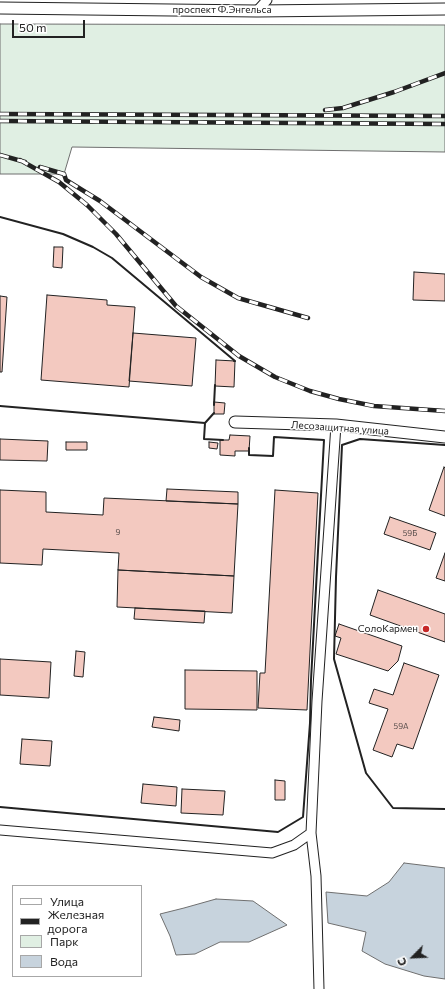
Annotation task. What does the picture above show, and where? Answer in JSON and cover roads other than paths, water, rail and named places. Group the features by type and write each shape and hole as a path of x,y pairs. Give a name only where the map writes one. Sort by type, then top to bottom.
{"street":[{"path":"257,11 267,0"},
{"name":"проспект Ф.Энгельса","path":"0,8 257,11 445,9"},
{"name":"Лесозащитная улица","path":"235,422 336,425 445,437"},
{"path":"319,989 316,876 311,834 336,425"},
{"path":"0,830 272,853 294,845 311,834"}],"water":[{"path":"404,863 445,868 445,979 424,976 385,964 362,951 366,932 328,923 326,892 367,896 389,882"},
{"path":"216,899 253,901 287,925 249,942 220,942 195,954 176,955 170,936 160,914"}],"railway":[{"path":"325,110 343,108 394,92 445,73"},
{"path":"0,114 445,116"},
{"path":"0,121 445,124"},
{"path":"0,155 25,162"},
{"path":"20,160 59,182 87,205 116,234 176,306 239,356 275,377 310,391 339,399 374,406 445,411"},
{"path":"40,167 64,174 66,180 100,201 201,277 238,298 308,318"}],"place":[{"name":"СолоКармен","path":"426,629"}]}
